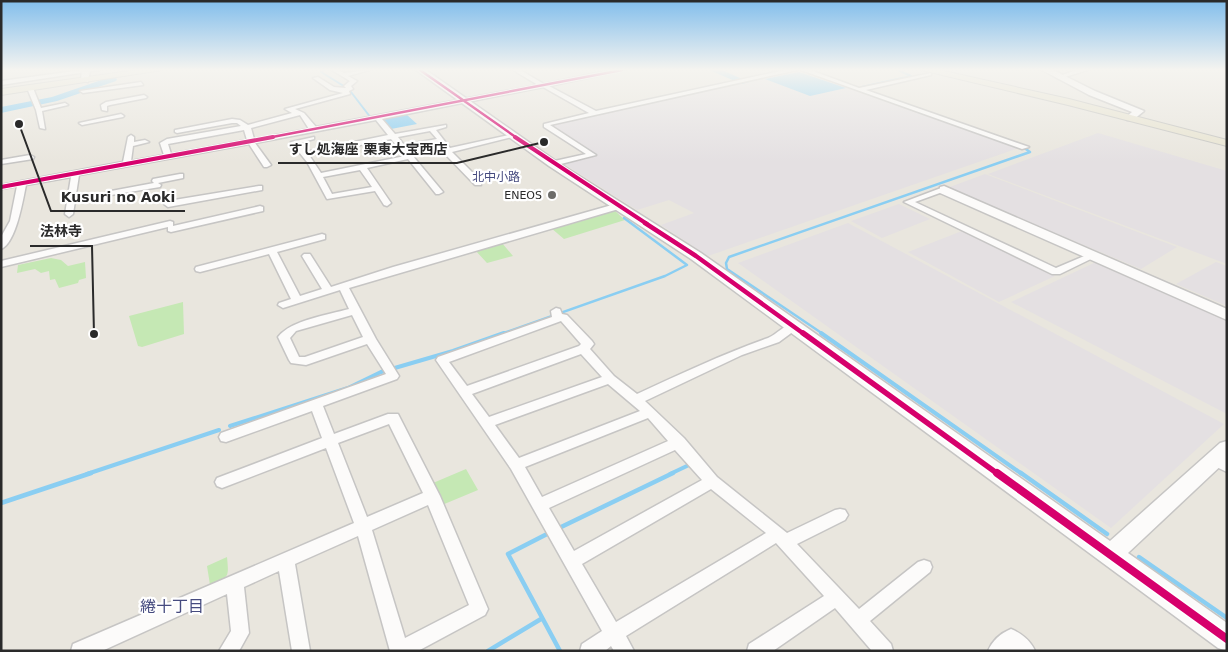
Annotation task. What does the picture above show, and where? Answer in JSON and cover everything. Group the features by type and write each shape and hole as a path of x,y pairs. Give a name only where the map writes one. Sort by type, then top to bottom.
{"main road":[{"path":"1058,100 1227,141"}],"street":[{"path":"35,100 43,128"},
{"path":"105,110 104,105 123,100"},
{"path":"177,131 232,121 244,125 288,109 320,100"},
{"path":"377,188 330,197 295,142 469,100"},
{"path":"571,100 594,113"},
{"path":"553,164 592,155 546,126 653,100"},
{"path":"894,100 1025,146"},
{"path":"1112,100 1139,111 1132,117"},
{"path":"466,101 553,164 696,256 1227,639"},
{"path":"37,105 65,105"},
{"path":"288,109 302,114 314,130"},
{"path":"168,156 164,143 170,141 299,113"},
{"path":"82,123 121,116"},
{"path":"1,187 252,140 380,121"},
{"path":"380,121 439,192"},
{"path":"244,125 267,165"},
{"path":"304,154 444,126"},
{"path":"431,128 442,140 447,151 478,183"},
{"path":"447,151 513,136"},
{"path":"402,148 442,140"},
{"path":"127,164 130,141 145,142"},
{"path":"1,162 30,157"},
{"path":"318,176 409,157"},
{"path":"362,167 388,204"},
{"path":"69,214 75,173"},
{"path":"111,193 180,176"},
{"path":"1,246 14,221 22,183"},
{"path":"168,204 258,188"},
{"path":"1092,256 1056,272 908,202 944,190 1227,315"},
{"path":"283,305 397,269 619,206"},
{"path":"1,264 170,226 260,209"},
{"path":"200,269 322,237"},
{"path":"272,251 297,301"},
{"path":"307,256 328,291"},
{"path":"226,436 316,406 393,376 370,340 343,287"},
{"path":"355,311 292,329 284,337 295,360 306,361 370,340"},
{"path":"464,392 583,349 588,344 559,315 442,360 464,392 488,423 516,465 613,634 625,651"},
{"path":"635,400 738,352 775,339 794,326"},
{"path":"583,349 610,379 650,412 679,442 712,482 781,538 838,597 884,651"},
{"path":"488,423 610,379"},
{"path":"222,482 330,441 393,418 432,496 479,609 399,651 363,526 330,441 316,406"},
{"path":"516,465 650,412"},
{"path":"540,505 679,442"},
{"path":"1110,555 1222,458"},
{"path":"572,561 712,482"},
{"path":"80,651 432,496"},
{"path":"589,651 613,634 781,538 840,515"},
{"path":"286,561 301,651"},
{"path":"858,620 924,567"},
{"path":"228,651 240,633 235,584"},
{"path":"756,651 838,597"},
{"path":"997,651 1011,638 1026,651"}],"shaded area":[{"path":"663,100 882,100 1019,148 708,256 661,225 694,213 669,200 637,210 564,164 597,156 550,125"},
{"path":"1098,133 1227,171 1227,264 988,174"},
{"path":"985,174 1177,247 1141,269 947,188"},
{"path":"899,204 930,219 882,238 851,221"},
{"path":"848,223 1224,424 1111,528 738,263"},
{"path":"962,231 1055,276 999,302 908,252"},
{"path":"1096,262 1227,320 1227,414 1011,302"},
{"path":"1216,262 1227,266 1227,306 1176,284"}],"green space":[{"path":"614,210 625,220 564,239 551,228"},
{"path":"502,243 513,256 487,263 475,250"},
{"path":"51,258 61,260 68,266 85,262 86,278 79,280 78,283 59,288 55,279 50,280 49,271 41,273 35,269 17,273 18,265"},
{"path":"183,302 184,334 142,347 138,346 129,316"},
{"path":"466,469 478,490 442,505 433,483"},
{"path":"227,557 228,573 221,580 210,585 207,566"}],"water":[{"path":"406,114 417,124 391,129 382,119"}],"waterway":[{"path":"1,110 47,100"},
{"path":"357,100 371,118"},
{"path":"823,334 727,269 726,263 729,257 1030,152 1023,147"},
{"path":"501,334 665,276 687,265 624,218"},
{"path":"230,426 348,388 381,372 453,351 504,333"},
{"path":"821,333 1022,474"},
{"path":"87,474 219,430"},
{"path":"670,474 689,465"},
{"path":"1,503 91,473"},
{"path":"557,529 673,473"},
{"path":"1021,473 1107,534"},
{"path":"549,533 508,554 560,651"},
{"path":"1139,557 1227,618"},
{"path":"488,651 541,619"}],"cycle path":[{"path":"463,100 553,164 696,256 1227,639"},
{"path":"1,187 467,100"}],"place":[{"name":"Kusuri no Aoki","path":"19,124"},
{"name":"すし処海座 栗東大宝西店","path":"544,142"},
{"name":"ENEOS","path":"552,195"},
{"name":"法林寺","path":"94,334"}],"district":[{"name":"北中小路","path":"496,177"},
{"name":"綣十丁目","path":"172,606"}]}
